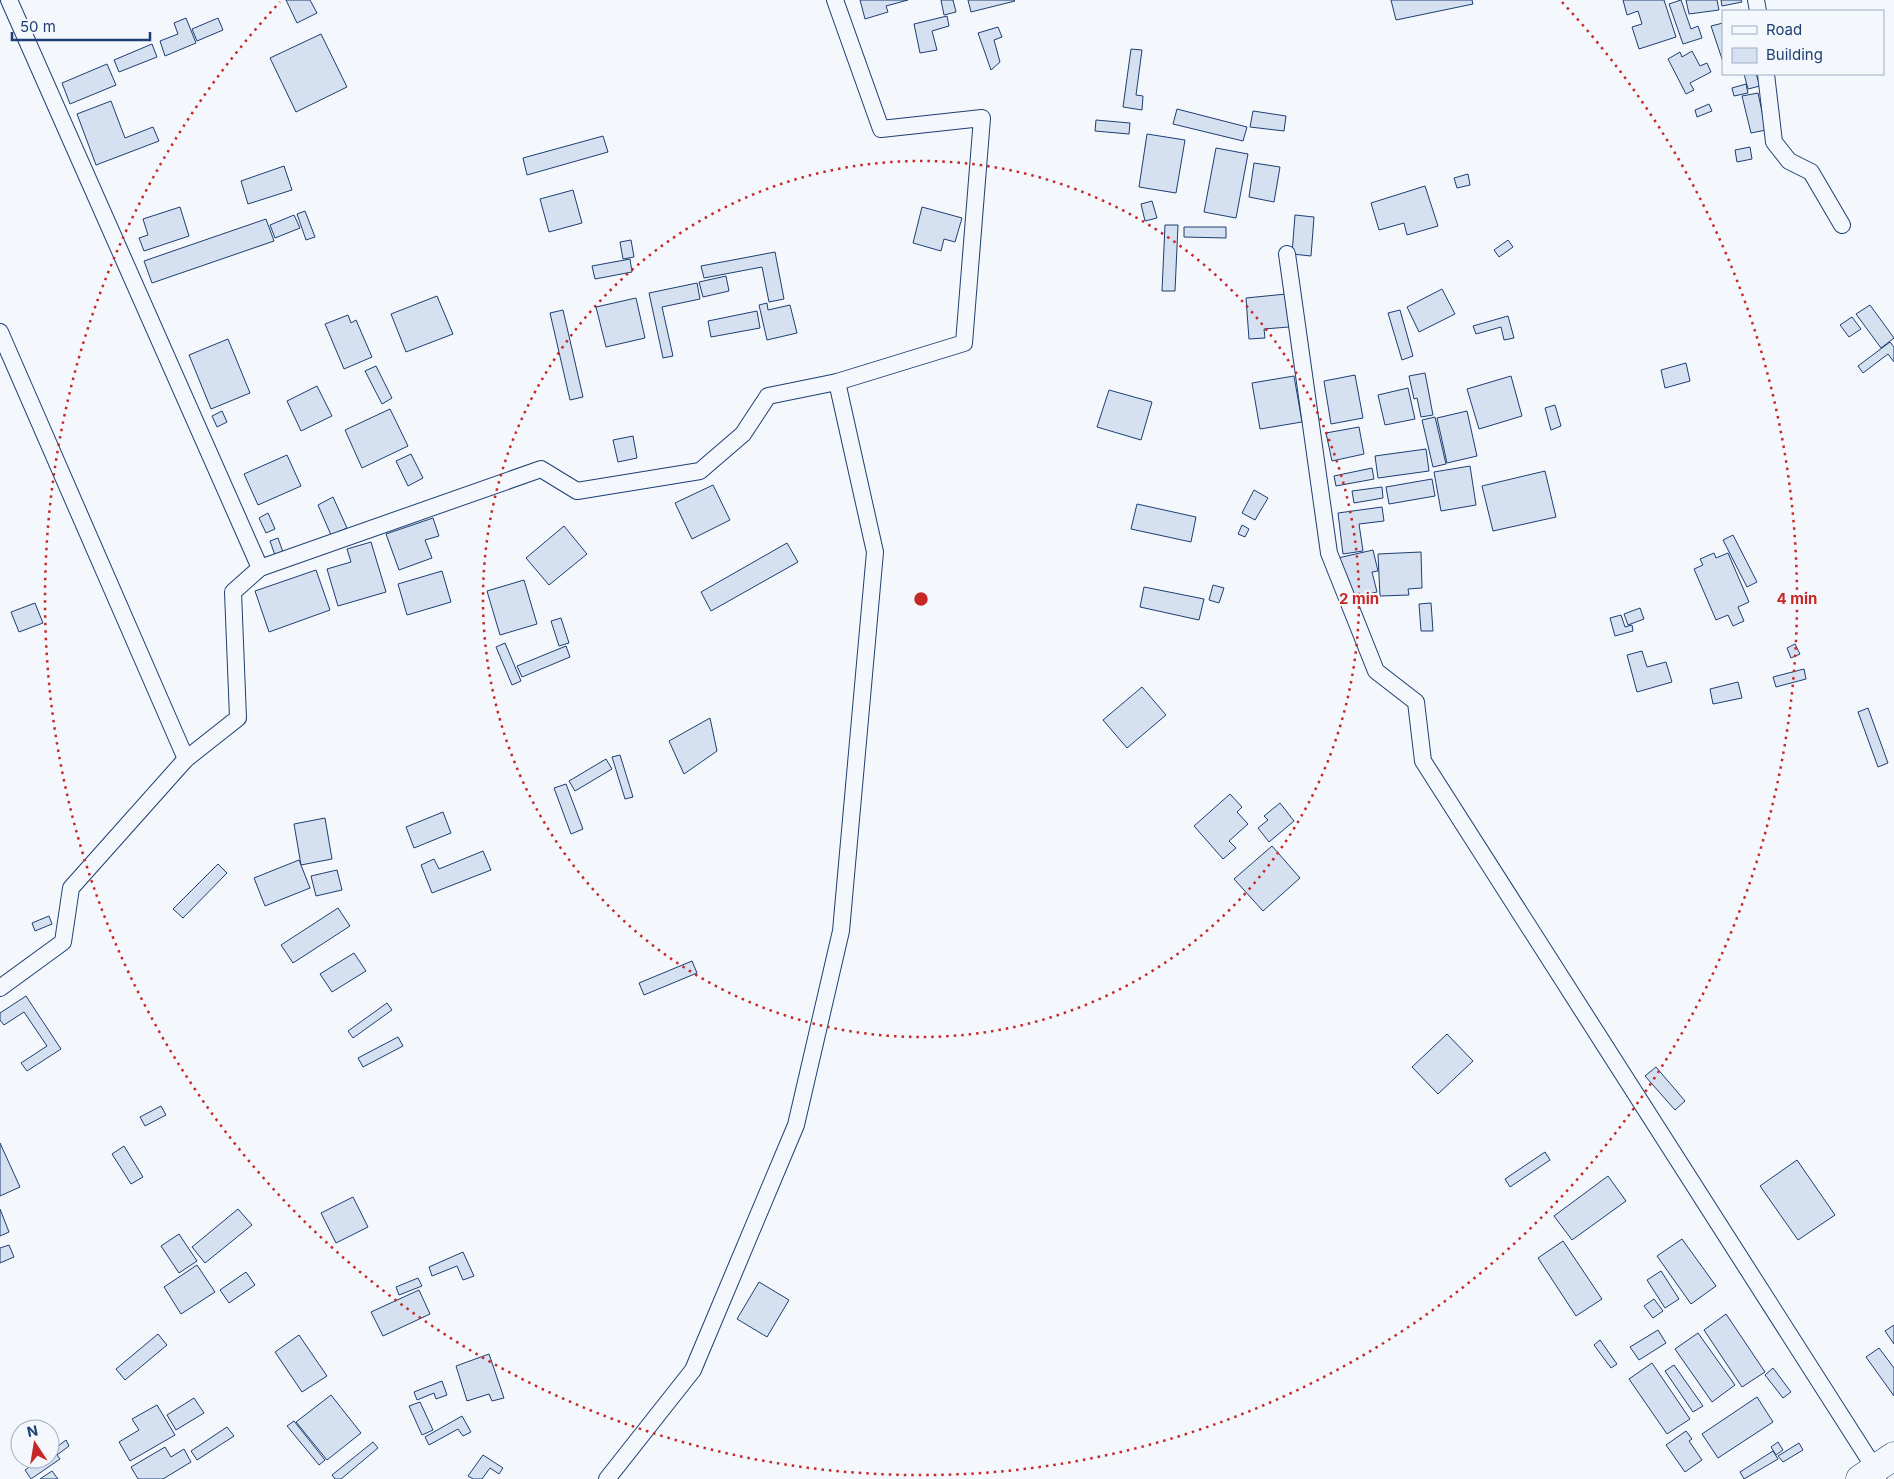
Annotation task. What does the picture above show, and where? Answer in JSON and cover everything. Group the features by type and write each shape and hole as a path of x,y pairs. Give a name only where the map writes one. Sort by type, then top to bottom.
{"street":[{"path":"9,0 260,568"},
{"path":"0,988 64,942 71,888 186,759 238,718 233,592 260,568 541,470 577,491 700,471 743,434 768,396 838,382 964,342 982,118 881,129 835,0"},
{"path":"1766,75 1774,142 1789,161 1811,172 1842,225"},
{"path":"1287,254 1329,553 1376,671 1416,702 1422,761 1878,1471"},
{"path":"0,332 186,759"},
{"path":"607,1479 693,1370 796,1125 841,930 875,552 838,382"}],"building":[{"path":"286,0 310,0 317,13 297,23"},
{"path":"860,0 908,0 886,6 888,12 865,19"},
{"path":"941,0 953,0 956,12 944,15"},
{"path":"968,0 1014,0 1015,1 971,12"},
{"path":"1391,0 1472,0 1473,4 1396,20"},
{"path":"1623,0 1664,0 1676,37 1639,49 1632,27 1642,24 1638,11 1627,15"},
{"path":"1681,0 1691,29 1698,26 1702,38 1683,44 1669,4"},
{"path":"1686,0 1717,0 1719,10 1689,14"},
{"path":"1721,0 1741,0 1742,2 1722,6"},
{"path":"947,16 949,26 932,31 937,50 920,53 914,24"},
{"path":"186,18 196,43 165,56 160,41 178,34 174,23"},
{"path":"218,18 223,30 197,41 192,29"},
{"path":"1722,23 1722,59 1711,26"},
{"path":"998,27 1002,37 994,40 1000,62 991,70 978,33"},
{"path":"321,34 347,87 296,112 270,58"},
{"path":"152,44 157,57 119,72 114,60"},
{"path":"1131,49 1142,50 1136,95 1143,96 1142,110 1123,107"},
{"path":"1692,51 1700,66 1707,63 1711,72 1690,83 1694,90 1686,94 1668,59 1680,52 1682,57"},
{"path":"107,64 116,85 70,104 62,83"},
{"path":"1744,75 1756,75 1760,86 1748,89"},
{"path":"1746,84 1748,93 1734,96 1732,88"},
{"path":"1758,93 1766,130 1751,133 1742,96"},
{"path":"111,101 125,138 153,127 159,141 96,165 77,114"},
{"path":"1709,104 1712,111 1697,117 1695,110"},
{"path":"1177,109 1247,127 1243,141 1173,124"},
{"path":"1253,111 1286,116 1284,131 1250,127"},
{"path":"1096,120 1130,123 1129,134 1095,131"},
{"path":"1147,134 1185,140 1176,193 1139,187"},
{"path":"603,136 608,152 527,175 523,158"},
{"path":"1750,147 1752,159 1737,162 1735,150"},
{"path":"1216,148 1248,154 1236,218 1204,212"},
{"path":"1254,163 1280,167 1274,202 1249,197"},
{"path":"284,166 292,190 248,204 241,181"},
{"path":"1468,174 1470,185 1457,188 1454,178"},
{"path":"1425,186 1438,226 1407,235 1404,223 1379,230 1371,203"},
{"path":"573,190 582,223 549,232 540,199"},
{"path":"1152,201 1157,218 1145,221 1141,204"},
{"path":"180,207 189,236 144,251 139,238 148,235 143,219"},
{"path":"922,207 962,218 955,242 944,239 941,251 913,243"},
{"path":"305,211 315,237 306,240 297,214"},
{"path":"294,215 300,228 275,238 270,225"},
{"path":"1295,215 1314,217 1311,256 1292,254"},
{"path":"266,219 274,241 152,283 144,261"},
{"path":"1165,225 1178,225 1175,291 1162,291"},
{"path":"1184,227 1226,227 1226,238 1184,237"},
{"path":"631,240 634,257 623,259 620,242"},
{"path":"1508,240 1513,247 1499,257 1494,250"},
{"path":"775,252 784,299 769,302 762,267 704,278 701,266"},
{"path":"630,259 632,272 595,279 592,266"},
{"path":"726,276 729,291 703,297 699,282"},
{"path":"697,283 700,299 662,307 673,356 663,358 649,293"},
{"path":"1442,289 1455,314 1419,332 1407,307"},
{"path":"1286,294 1289,327 1264,329 1265,338 1249,339 1246,298"},
{"path":"437,296 453,334 406,352 391,314"},
{"path":"636,298 645,338 606,347 596,307"},
{"path":"767,303 768,310 790,305 797,333 767,340 759,305"},
{"path":"1870,305 1894,338 1881,348 1856,314"},
{"path":"563,310 583,397 570,400 550,313"},
{"path":"1400,310 1413,356 1402,360 1388,313"},
{"path":"757,311 760,328 711,337 708,321"},
{"path":"348,315 351,323 356,320 372,357 344,369 325,324"},
{"path":"1508,316 1514,338 1504,340 1501,327 1476,334 1473,326"},
{"path":"1852,317 1861,329 1849,337 1840,325"},
{"path":"228,339 250,393 211,409 189,355"},
{"path":"1890,342 1894,347 1894,362 1888,354 1863,373 1858,366"},
{"path":"1686,363 1690,381 1665,388 1661,370"},
{"path":"376,366 392,398 382,404 365,371"},
{"path":"1425,373 1433,415 1421,417 1417,398 1414,399 1409,376"},
{"path":"1355,375 1363,418 1331,424 1324,381"},
{"path":"1294,376 1302,422 1260,429 1252,383"},
{"path":"1511,376 1522,416 1479,429 1467,389"},
{"path":"317,386 332,416 301,431 287,401"},
{"path":"1408,388 1415,419 1385,425 1378,395"},
{"path":"1109,390 1152,402 1141,440 1097,427"},
{"path":"1555,405 1561,426 1551,430 1545,408"},
{"path":"390,409 408,446 362,468 345,430"},
{"path":"222,411 227,422 217,427 212,416"},
{"path":"1467,411 1477,456 1447,463 1437,418"},
{"path":"1435,417 1446,464 1433,467 1422,420"},
{"path":"1359,427 1364,454 1332,461 1326,433"},
{"path":"633,436 637,458 618,462 613,440"},
{"path":"1426,449 1429,471 1378,478 1375,456"},
{"path":"411,454 423,478 408,486 396,461"},
{"path":"287,455 301,486 258,505 244,474"},
{"path":"1470,466 1476,505 1441,511 1434,472"},
{"path":"1372,468 1374,479 1336,486 1334,476"},
{"path":"1545,471 1556,517 1493,531 1482,486"},
{"path":"1432,479 1435,496 1389,504 1386,487"},
{"path":"713,485 730,520 692,539 675,503"},
{"path":"1382,487 1383,498 1354,503 1352,491"},
{"path":"1254,490 1268,498 1255,520 1242,513"},
{"path":"333,497 347,528 331,535 318,505"},
{"path":"1137,504 1196,517 1191,542 1131,529"},
{"path":"1382,507 1384,521 1359,524 1363,551 1343,554 1338,513"},
{"path":"268,513 275,529 266,533 259,518"},
{"path":"433,518 439,536 425,540 432,558 399,570 386,534"},
{"path":"1242,525 1249,529 1245,537 1238,534"},
{"path":"564,526 587,554 549,585 526,558"},
{"path":"1733,535 1757,582 1747,587 1723,540"},
{"path":"278,538 284,555 276,558 270,541"},
{"path":"371,542 386,592 338,606 327,569 351,562 347,549"},
{"path":"787,543 798,562 711,611 701,592"},
{"path":"1373,550 1378,571 1372,572 1377,592 1347,599 1338,558"},
{"path":"1421,552 1422,588 1408,589 1409,595 1380,596 1378,554"},
{"path":"1714,553 1716,558 1728,553 1749,602 1738,607 1744,621 1733,626 1728,615 1716,620 1694,569 1703,565 1700,559"},
{"path":"316,570 330,610 269,632 255,591"},
{"path":"442,571 451,602 407,615 398,584"},
{"path":"524,580 537,624 500,635 487,591"},
{"path":"1213,585 1224,588 1219,603 1209,600"},
{"path":"1144,587 1204,599 1199,620 1140,607"},
{"path":"35,603 43,623 19,632 11,612"},
{"path":"1431,603 1433,631 1421,631 1419,604"},
{"path":"1640,608 1644,619 1628,625 1624,614"},
{"path":"1621,615 1625,627 1632,625 1633,631 1615,636 1610,618"},
{"path":"561,618 569,643 559,646 551,621"},
{"path":"505,643 521,681 512,685 496,647"},
{"path":"1795,644 1800,654 1791,658 1787,648"},
{"path":"566,646 570,657 522,677 517,666"},
{"path":"1642,651 1647,667 1666,662 1672,682 1637,692 1627,655"},
{"path":"1804,669 1806,679 1776,687 1773,677"},
{"path":"1738,682 1742,698 1713,704 1710,689"},
{"path":"1142,687 1166,715 1127,748 1103,720"},
{"path":"1868,708 1888,763 1878,767 1858,712"},
{"path":"710,718 717,751 684,774 669,741"},
{"path":"620,755 633,797 625,799 612,757"},
{"path":"606,759 612,769 575,791 569,781"},
{"path":"566,784 583,829 571,834 554,788"},
{"path":"1230,794 1242,807 1237,812 1248,824 1229,841 1236,848 1223,859 1194,826"},
{"path":"1280,803 1294,821 1269,842 1258,828 1268,820 1264,816"},
{"path":"443,812 451,833 414,848 406,827"},
{"path":"325,818 332,859 301,865 294,824"},
{"path":"1272,846 1300,878 1263,911 1234,879"},
{"path":"483,851 491,870 432,893 421,865 434,859 439,869"},
{"path":"299,860 310,888 265,906 254,878"},
{"path":"218,864 227,873 183,918 173,909"},
{"path":"337,870 342,890 316,896 311,876"},
{"path":"338,908 350,926 293,963 281,945"},
{"path":"49,916 52,924 35,931 32,923"},
{"path":"354,953 366,971 332,992 320,974"},
{"path":"692,961 697,973 644,995 639,983"},
{"path":"26,996 61,1049 27,1071 21,1063 47,1046 24,1012 4,1025 0,1020 0,1013"},
{"path":"387,1003 392,1010 353,1038 348,1031"},
{"path":"1447,1034 1473,1061 1438,1094 1412,1067"},
{"path":"398,1037 403,1046 363,1067 358,1058"},
{"path":"1656,1067 1685,1101 1675,1110 1645,1076"},
{"path":"161,1106 166,1115 145,1126 140,1117"},
{"path":"0,1143 20,1187 0,1196"},
{"path":"124,1146 143,1177 131,1184 112,1154"},
{"path":"1545,1152 1550,1160 1510,1187 1505,1179"},
{"path":"1797,1160 1835,1215 1798,1240 1760,1186"},
{"path":"1608,1176 1626,1201 1572,1240 1554,1216"},
{"path":"353,1197 368,1227 336,1243 321,1213"},
{"path":"0,1209 9,1232 0,1236"},
{"path":"238,1209 252,1225 205,1263 192,1247"},
{"path":"179,1234 197,1261 179,1273 161,1246"},
{"path":"1682,1239 1716,1286 1691,1304 1657,1256"},
{"path":"1563,1241 1602,1299 1576,1316 1538,1258"},
{"path":"9,1245 14,1257 0,1263 0,1248"},
{"path":"463,1252 474,1276 463,1280 457,1266 432,1276 429,1267"},
{"path":"197,1265 215,1292 181,1314 164,1287"},
{"path":"1661,1271 1679,1299 1665,1308 1647,1280"},
{"path":"246,1272 255,1285 229,1303 220,1290"},
{"path":"418,1278 422,1286 399,1295 396,1287"},
{"path":"759,1282 789,1300 767,1337 737,1319"},
{"path":"419,1290 430,1314 383,1336 371,1312"},
{"path":"1654,1299 1663,1311 1653,1318 1644,1306"},
{"path":"1726,1314 1765,1372 1742,1387 1704,1330"},
{"path":"1894,1325 1894,1344 1885,1331"},
{"path":"1658,1330 1666,1343 1639,1360 1630,1347"},
{"path":"1698,1333 1735,1385 1712,1402 1675,1349"},
{"path":"158,1334 167,1345 125,1380 116,1369"},
{"path":"299,1335 327,1376 302,1392 275,1352"},
{"path":"1600,1340 1617,1364 1611,1368 1594,1345"},
{"path":"1879,1348 1894,1368 1894,1396 1866,1357"},
{"path":"489,1354 504,1398 492,1401 489,1394 467,1401 456,1366"},
{"path":"1652,1363 1690,1419 1667,1434 1629,1379"},
{"path":"1674,1365 1703,1406 1693,1412 1665,1371"},
{"path":"1773,1368 1791,1392 1783,1398 1765,1375"},
{"path":"442,1381 447,1395 436,1399 434,1393 417,1400 414,1392"},
{"path":"331,1395 361,1433 327,1460 296,1422"},
{"path":"1757,1397 1773,1422 1718,1458 1702,1434"},
{"path":"194,1398 204,1413 176,1430 167,1415"},
{"path":"420,1402 433,1430 422,1435 409,1406"},
{"path":"157,1405 175,1435 130,1461 119,1442 139,1430 132,1419"},
{"path":"462,1416 471,1432 463,1436 458,1429 429,1445 425,1437"},
{"path":"294,1421 325,1460 319,1465 287,1426"},
{"path":"227,1427 234,1436 197,1460 191,1451"},
{"path":"1686,1431 1692,1439 1689,1441 1702,1460 1685,1472 1666,1445"},
{"path":"66,1440 69,1446 60,1453 60,1444"},
{"path":"373,1442 378,1448 341,1479 335,1479 332,1475"},
{"path":"1778,1442 1783,1450 1776,1455 1771,1447"},
{"path":"1799,1443 1803,1450 1783,1462 1778,1456"},
{"path":"165,1447 171,1457 184,1449 191,1462 163,1479 138,1479 131,1467"},
{"path":"1773,1451 1778,1459 1744,1479 1740,1472"},
{"path":"483,1455 503,1468 499,1474 490,1468 482,1479 473,1479 468,1476"},
{"path":"26,1469 46,1469 31,1479 25,1470"},
{"path":"52,1471 58,1479 40,1479"}]}
